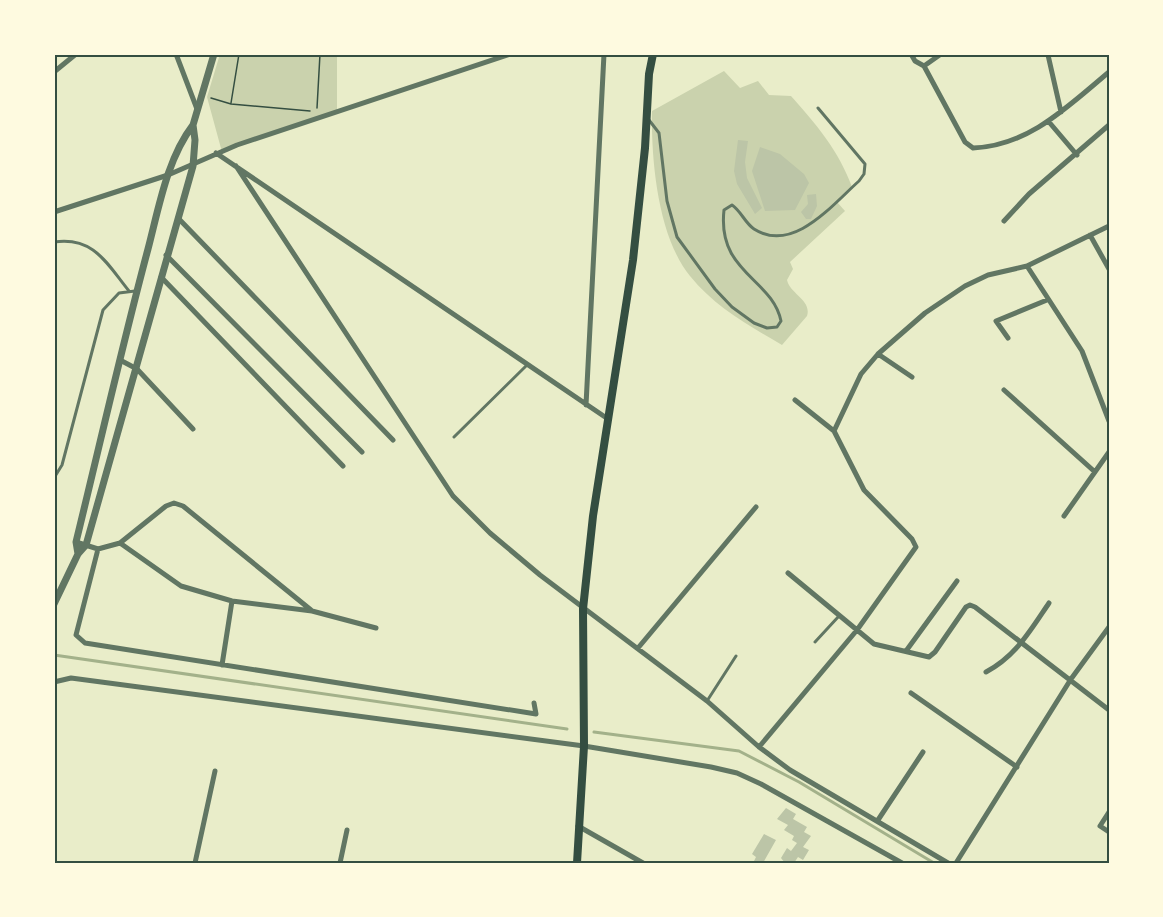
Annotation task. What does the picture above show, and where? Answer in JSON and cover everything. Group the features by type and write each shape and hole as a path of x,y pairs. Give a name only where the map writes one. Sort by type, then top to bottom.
{"main road":[{"path":"578,863 578,826 584,746 583,609 608,419 623,337 633,260 653,54"}],"street":[{"path":"54,72 76,54"},
{"path":"176,54 197,109"},
{"path":"54,604 78,554 86,545 137,369 166,254 193,166 195,140 193,125 214,54"},
{"path":"54,212 193,166 216,153 510,54"},
{"path":"586,405 604,54"},
{"path":"911,54 924,66 965,142 973,148 997,145 1031,133 1049,122 1109,72"},
{"path":"924,66 941,54"},
{"path":"1048,55 1061,112"},
{"path":"1049,122 1077,156"},
{"path":"78,554 76,542 120,360 133,291 168,175 184,137 193,125"},
{"path":"1004,221 1029,194 1077,156 1109,125"},
{"path":"216,153 608,419"},
{"path":"236,166 453,496 490,533 583,609 595,614 706,701 759,747 790,770 948,863"},
{"path":"178,218 393,440"},
{"path":"834,430 851,392 878,354 925,313 965,286 988,275 1028,266 1109,226"},
{"path":"1090,235 1109,269"},
{"path":"166,254 362,452"},
{"path":"1028,266 1047,300 1082,351 1109,421"},
{"path":"161,277 343,466"},
{"path":"1008,338 996,321 1047,300"},
{"path":"878,354 912,377"},
{"path":"120,360 137,369 193,429"},
{"path":"1004,390 1095,472"},
{"path":"1102,398 1109,396"},
{"path":"759,747 857,630 916,547 912,539 864,490 834,430 795,400"},
{"path":"1064,516 1109,453"},
{"path":"76,542 98,549 120,543 166,506 174,503 183,506 312,611"},
{"path":"638,648 756,507"},
{"path":"120,543 181,586 232,601 312,611 376,628"},
{"path":"98,549 76,635 85,643 536,714 534,703"},
{"path":"788,573 874,645 932,656 970,605 1109,710"},
{"path":"906,651 957,581"},
{"path":"222,665 232,601"},
{"path":"986,672 1009,658 1023,643 1049,603"},
{"path":"956,863 1071,680 1109,627"},
{"path":"54,682 71,678 584,746 737,773 803,805 902,863"},
{"path":"911,693 1017,767"},
{"path":"878,820 923,752"},
{"path":"195,863 215,771"},
{"path":"1109,812 1100,826 1109,832"},
{"path":"578,826 643,863"},
{"path":"340,863 347,830"}],"lane":[{"path":"646,117 660,133 667,201 677,237 715,289 732,307 767,328 777,327 782,321 778,305 739,268 728,245 723,221 724,210 732,205 741,211 751,227 769,236 784,236 804,229 859,182 864,174 865,164 818,108"},
{"path":"54,242 69,240 82,242 99,254 133,291"},
{"path":"54,478 62,465 103,310 118,293 133,291"},
{"path":"453,437 528,365"},
{"path":"815,642 840,615"},
{"path":"706,701 736,657"}],"path":[{"path":"231,104 239,54"},
{"path":"202,93 218,102 317,112 320,54"}],"green space":[{"path":"220,54 337,54 337,113 222,152 207,97"},
{"path":"724,71 740,88 758,81 769,95 791,96 834,150 852,187 837,202 845,211 790,262 793,269 787,280 804,301 808,310 807,316 782,345 721,306 690,276 670,241 659,197 653,152 652,111"}],"building":[{"path":"738,140 748,141 745,162 747,178 762,208 755,214 737,184 734,171"},
{"path":"760,147 780,154 804,174 809,183 795,210 765,211 752,171"},
{"path":"816,194 817,206 811,219 806,219 801,212 808,204 807,195"},
{"path":"786,808 796,814 793,819 807,827 804,832 811,836 803,847 809,850 803,860 798,857 794,863 785,863 781,858 787,848 791,851 797,843 792,840 794,836 784,830 788,825 777,819"},
{"path":"764,834 776,840 763,863 753,863 756,857 752,854"}],"waterway":[{"path":"54,655 567,729"},
{"path":"594,732 739,751 799,782 934,863"}]}
